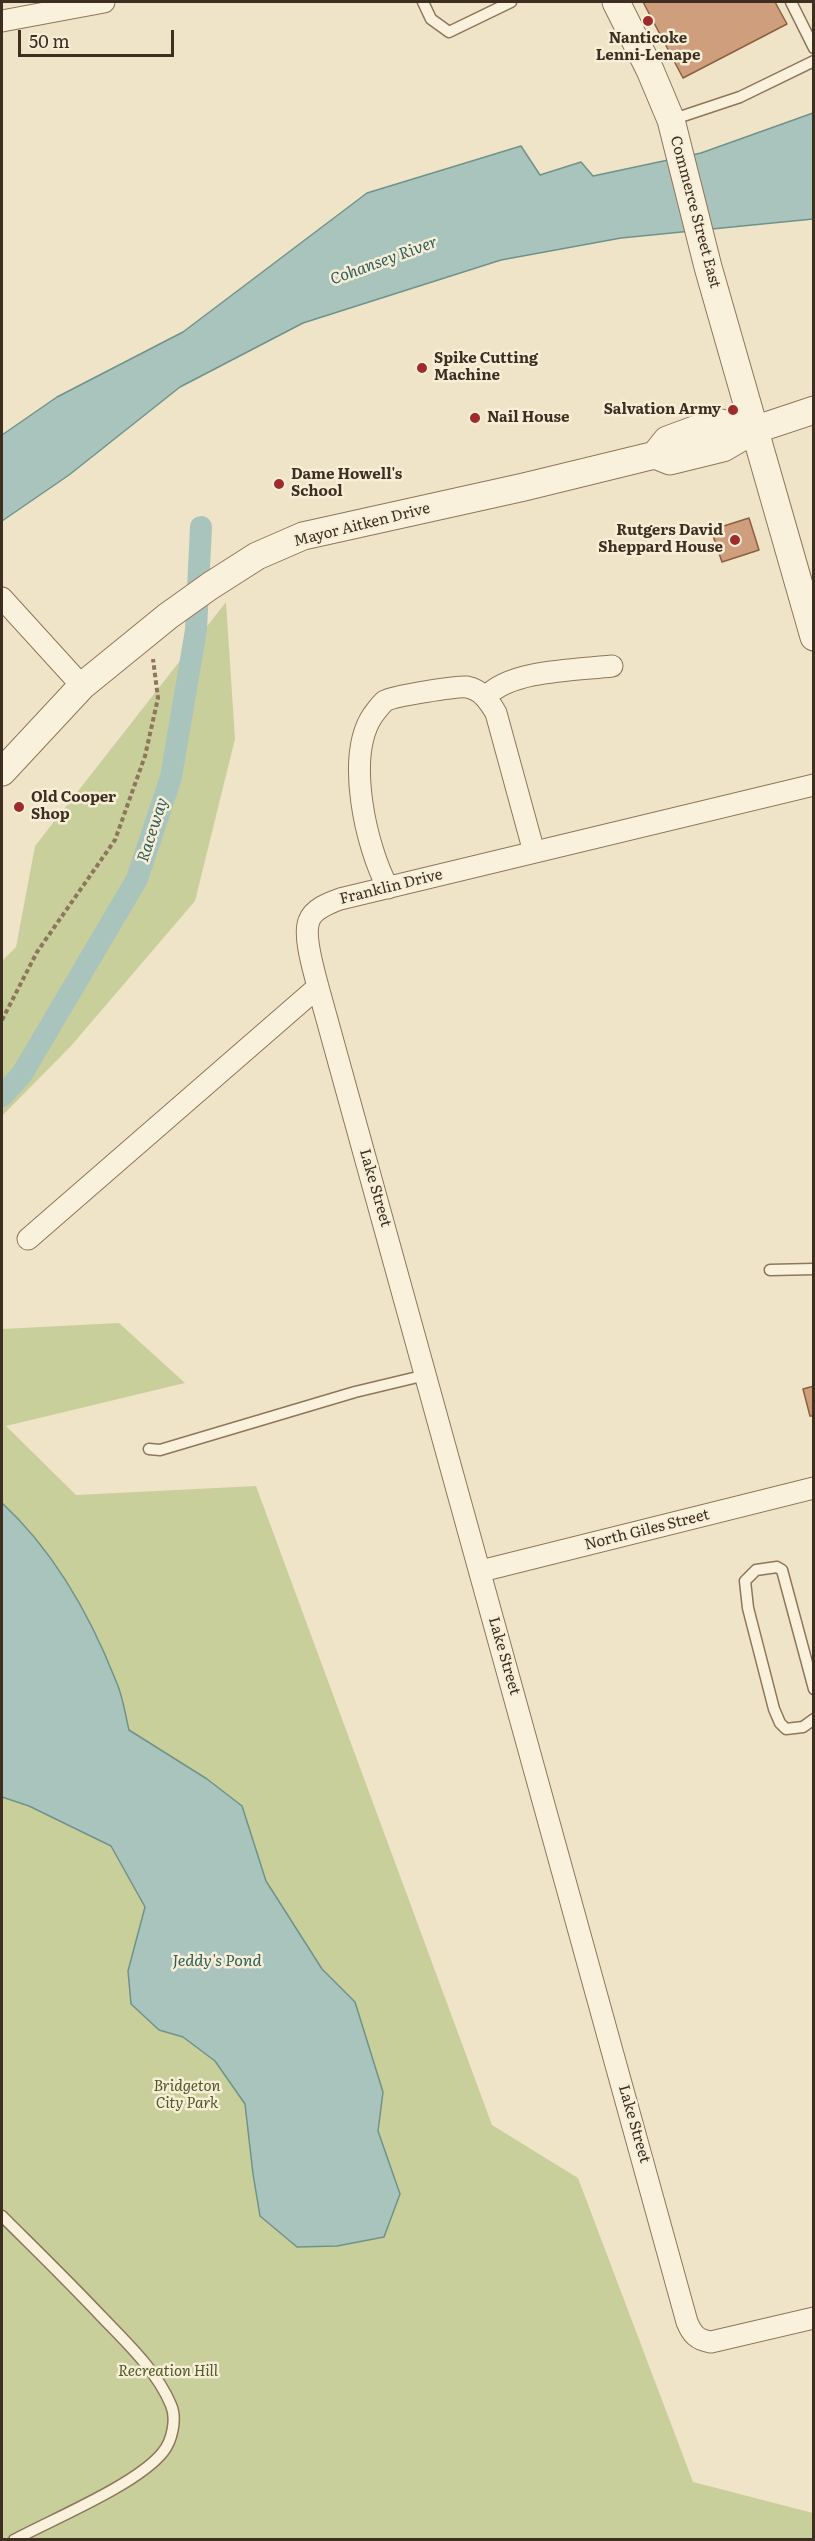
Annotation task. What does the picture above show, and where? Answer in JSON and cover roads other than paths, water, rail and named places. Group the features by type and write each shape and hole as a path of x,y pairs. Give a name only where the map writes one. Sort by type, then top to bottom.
{"street":[{"path":"2,21 104,2"},
{"name":"Commerce Street East","path":"616,2 650,70 674,132 708,267 813,637"},
{"name":"Mayor Aitken Drive","path":"2,772 82,686 168,616 210,585 257,556 303,536 505,492 655,455 670,461 723,448 754,430 813,410"},
{"path":"2,598 82,686"},
{"path":"487,696 496,687 520,678 612,666"},
{"path":"388,888 375,855 362,798 360,748 373,716 385,701 404,696 467,687 487,696 496,713 534,852"},
{"name":"Franklin Drive","path":"318,987 308,927 309,919 314,913 328,903 813,785"},
{"path":"28,1239 318,987"},
{"name":"Lake Street","path":"318,987 689,2326 695,2337 711,2342 813,2318"},
{"name":"North Giles Street","path":"481,1571 813,1488"}],"lane":[{"path":"423,2 431,19 449,32 511,2"},
{"path":"791,2 813,48"},
{"path":"674,132 813,61"},
{"path":"770,1270 813,1269"},
{"path":"149,1449 160,1450 355,1392 426,1375"},
{"path":"813,1689 808,1641 782,1570 777,1567 766,1567 750,1575 745,1581 748,1608 774,1708 780,1723 786,1729 803,1727 813,1719"},
{"path":"2,2216 131,2346 161,2387 172,2407 173,2429 164,2451 150,2465 123,2484 14,2540"}],"water":[{"name":"Cohansey River","path":"813,113 813,219 621,238 501,260 303,323 180,387 69,475 2,521 2,435 57,397 183,332 367,193 521,146 540,175 581,162 593,176 701,153"},
{"name":"Jeddy's Pond","path":"2,1503 21,1522 54,1563 82,1608 106,1656 118,1687 129,1730 207,1779 242,1806 266,1881 322,1969 355,2002 383,2092 378,2131 400,2194 384,2237 337,2246 297,2247 260,2216 245,2104 215,2061 183,2037 159,2030 131,2004 128,1971 145,1907 111,1846 29,1806 2,1797"}],"waterway":[{"name":"Raceway","path":"2,1096 22,1074 137,879 171,777 196,630 201,527"}],"place":[{"name":"Nanticoke Lenni-Lenape","path":"648,21"},
{"name":"Spike Cutting Machine","path":"422,368"},
{"name":"Salvation Army","path":"733,410"},
{"name":"Nail House","path":"475,418"},
{"name":"Dame Howell's School","path":"279,484"},
{"name":"Rutgers David Sheppard House","path":"735,540"},
{"name":"Old Cooper Shop","path":"19,807"}],"park label":[{"name":"Bridgeton City Park","path":"187,2096"},
{"name":"Recreation Hill","path":"168,2372"}]}
